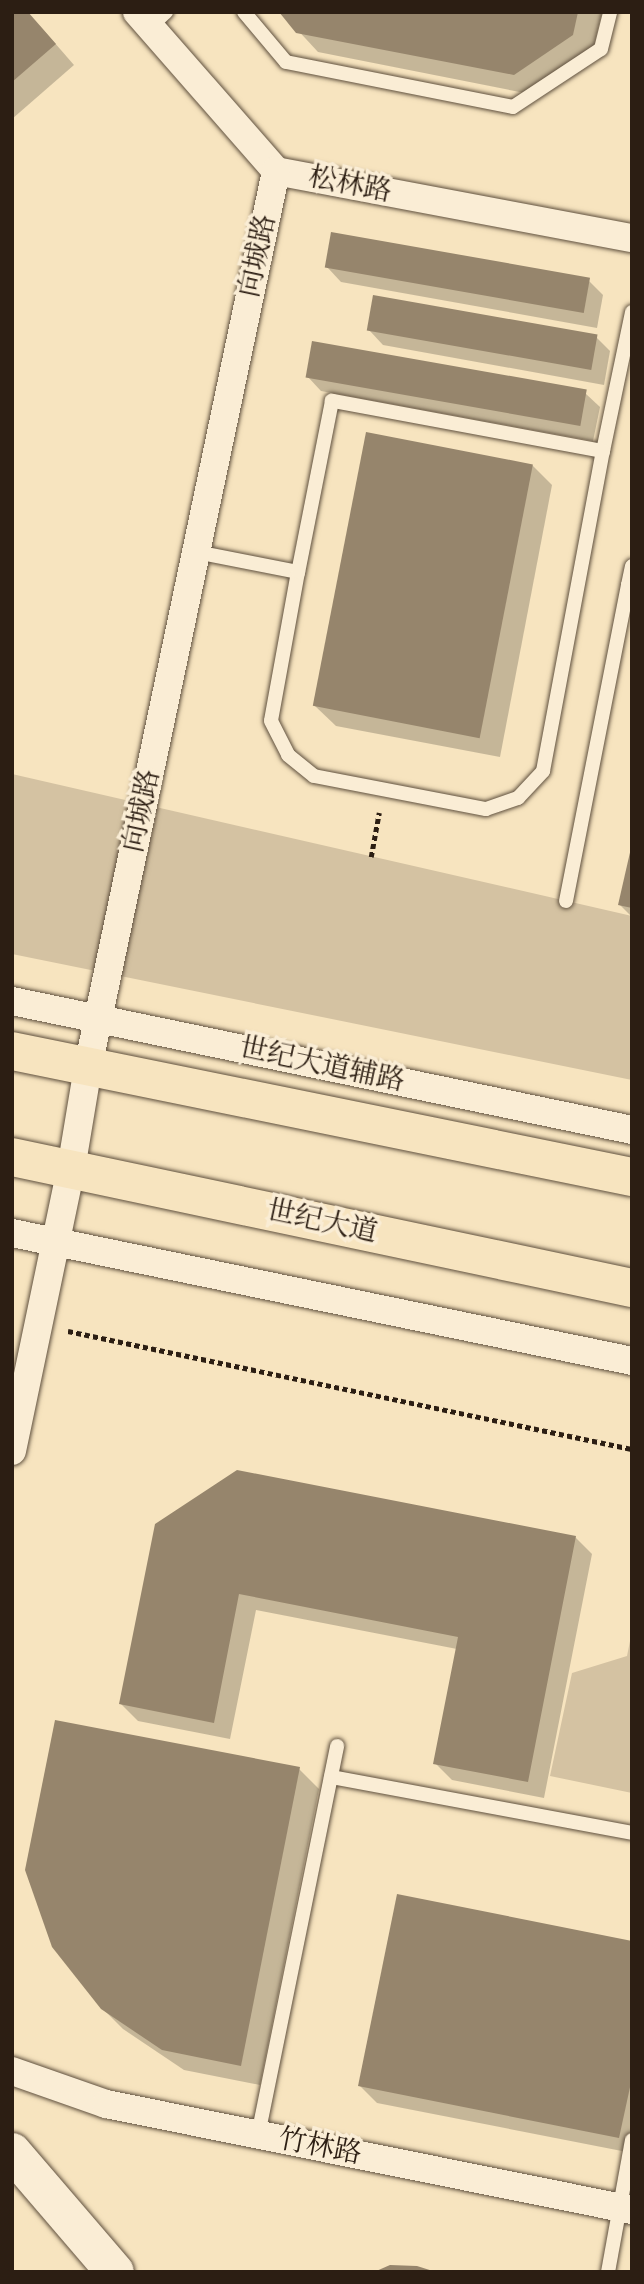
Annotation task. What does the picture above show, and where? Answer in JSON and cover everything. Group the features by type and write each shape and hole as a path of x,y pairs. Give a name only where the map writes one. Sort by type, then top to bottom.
{"main road":[{"path":"12,1051 632,1177"},
{"name":"世纪大道","path":"12,1157 632,1288"}],"street":[{"name":"松林路","path":"151,17 276,171 632,238"},
{"name":"向城路","path":"12,1451 71,1169 98,1018 276,171"},
{"name":"世纪大道辅路","path":"12,1001 632,1130"},
{"path":"12,1233 632,1361"},
{"name":"竹林路","path":"12,2071 106,2104 626,2209"},
{"path":"12,2152 116,2272"}],"lane":[{"path":"244,12 286,61 513,107 601,49 610,12"},
{"path":"603,451 331,401 271,721 288,755 314,776 486,809 518,799 543,771 632,312"},
{"path":"196,552 298,572"},
{"path":"566,901 632,566"},
{"path":"258,2135 337,1746"},
{"path":"331,1777 632,1833"},
{"path":"608,2272 626,2209 632,2140"}],"path":[{"path":"371,857 384,790"},
{"path":"39,1325 632,1449"}],"shaded area":[{"path":"12,774 632,916 632,1080 12,954"},
{"path":"632,1631 632,1793 550,1776 572,1673 627,1656"}],"building":[{"path":"12,12 28,12 56,44 12,82"},
{"path":"279,12 578,12 573,35 514,75 296,33"},
{"path":"331,232 590,278 584,313 325,267"},
{"path":"373,295 598,335 591,370 367,330"},
{"path":"312,341 587,389 580,426 306,377"},
{"path":"366,432 533,464 480,738 313,706"},
{"path":"632,848 632,908 618,905"},
{"path":"237,1470 576,1536 528,1782 433,1764 458,1637 239,1594 214,1723 119,1704 155,1524"},
{"path":"55,1720 300,1767 241,2066 162,2050 101,2009 52,1947 25,1870"},
{"path":"397,1894 632,1941 632,2078 619,2138 358,2086"},
{"path":"390,2265 417,2266 436,2272 374,2272"}]}
